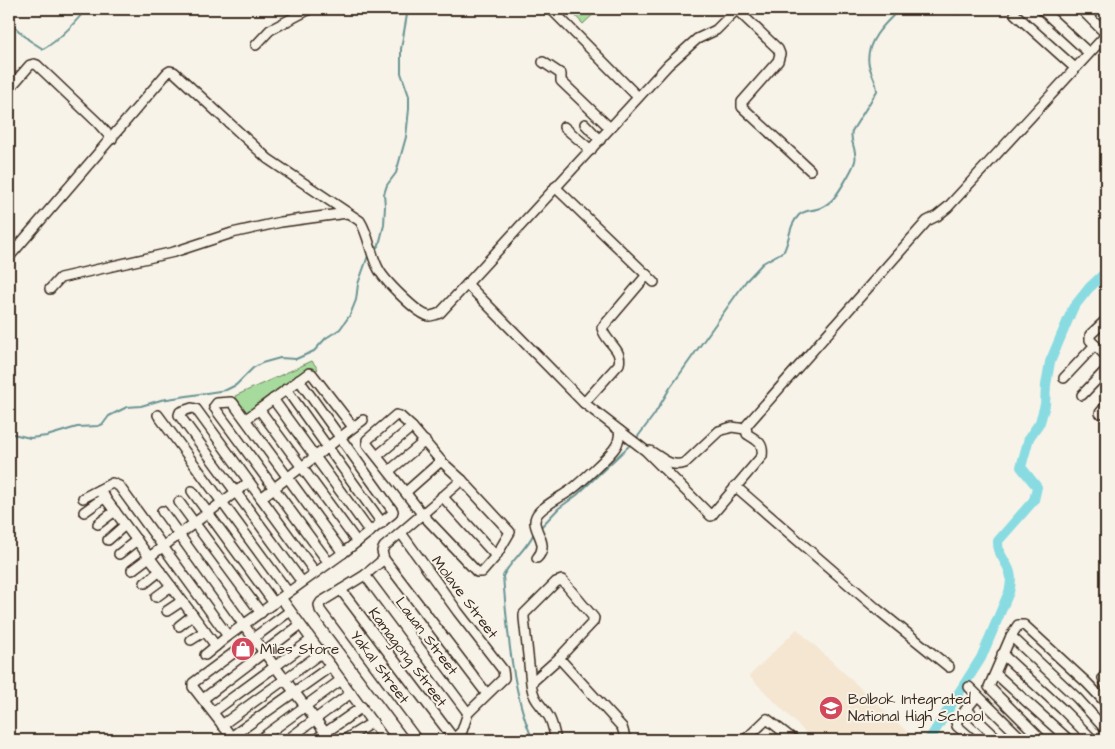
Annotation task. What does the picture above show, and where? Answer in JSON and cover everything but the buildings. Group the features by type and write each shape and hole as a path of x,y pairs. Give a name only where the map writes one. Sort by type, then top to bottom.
{"street":[{"path":"256,45 270,30 310,9"},
{"path":"551,9 638,97"},
{"path":"9,258 112,139 166,73 170,71 174,72 268,159 360,221 382,276 419,312 428,316 440,313 668,65 697,39 716,30 737,9 778,49 780,54 778,60 742,102 742,107 810,170"},
{"path":"1041,9 1089,53"},
{"path":"745,429 927,221 948,207 1106,34 1081,9"},
{"path":"1014,14 1075,68"},
{"path":"543,62 561,74 561,81 610,128"},
{"path":"9,89 30,66 38,65 112,139"},
{"path":"584,124 600,140"},
{"path":"564,127 590,150"},
{"path":"555,187 650,278 602,328 603,334 619,353 621,359 619,364 584,403"},
{"path":"50,289 60,278 174,252 232,234 281,222 347,213"},
{"path":"467,284 584,403 646,451 711,516 762,456 763,448 761,443 747,434 745,429"},
{"path":"1106,320 1090,335 1090,340 1106,356"},
{"path":"1064,378 1095,345"},
{"path":"1082,395 1106,370"},
{"path":"246,419 309,372 353,428"},
{"path":"205,655 228,636 343,553 392,514 393,511 298,380"},
{"path":"286,389 382,523"},
{"path":"273,399 370,532"},
{"path":"329,563 214,407 215,405 231,402 246,419 343,553"},
{"path":"302,582 179,415 180,412 192,408 196,410 315,572"},
{"path":"259,409 357,542"},
{"path":"158,415 221,503 281,598 373,722 381,738"},
{"path":"396,415 400,416 425,441 441,461 462,480 510,532 496,556 482,572 477,572 423,515 367,444 367,440 396,415"},
{"path":"261,498 363,420"},
{"path":"376,456 412,427"},
{"path":"632,441 669,464 675,465 685,462 719,431 732,427 745,429"},
{"path":"537,558 541,553 542,542 534,522 536,517 540,511 573,489 616,448 620,431"},
{"path":"389,472 425,441"},
{"path":"406,492 441,461"},
{"path":"453,740 462,731 468,713 487,694 384,559 382,551 462,480"},
{"path":"132,570 148,556 249,482"},
{"path":"84,512 112,483 118,486 228,636"},
{"path":"735,486 877,609 949,667"},
{"path":"192,491 281,598"},
{"path":"83,498 102,493"},
{"path":"102,493 216,646"},
{"path":"442,496 496,556"},
{"path":"178,502 261,613"},
{"path":"98,524 115,511"},
{"path":"162,511 254,639 265,651 328,737"},
{"path":"108,540 126,525"},
{"name":"Molave Street","path":"401,534 503,670 504,678 487,694"},
{"path":"119,554 136,540"},
{"path":"341,590 384,559"},
{"path":"144,583 160,571"},
{"name":"Lauan Street","path":"364,575 468,713"},
{"path":"531,683 559,658 593,622 594,618 562,580 556,582 524,614 531,683 535,699 550,719 556,740"},
{"path":"156,597 171,586"},
{"name":"Yakal Street","path":"341,590 321,602 319,605 320,610 417,740"},
{"name":"Kamagong Street","path":"341,590 453,740"},
{"path":"167,611 182,601"},
{"path":"290,611 193,683 222,725 233,739 331,666"},
{"path":"180,626 193,615"},
{"path":"203,699 300,625"},
{"path":"1042,740 989,687 996,674 1010,636 1018,625 1024,625 1106,703"},
{"path":"192,640 205,631"},
{"path":"1002,654 1094,740 1106,731 1076,698 1010,636"},
{"path":"213,712 311,640"},
{"path":"222,725 321,653"},
{"path":"559,658 622,727 625,733 623,740"},
{"path":"1106,673 1103,678 1106,684"},
{"path":"996,674 1069,740"},
{"path":"259,740 341,680"},
{"path":"969,687 1022,740"},
{"path":"287,740 351,693"},
{"path":"973,740 956,722 977,696"},
{"path":"316,740 328,737 362,707"},
{"path":"966,709 999,740"},
{"path":"745,740 767,718 790,739"},
{"path":"344,740 373,722"}],"shaded area":[{"name":"Bolbok Integrated National High School","path":"797,629 916,740 813,740 749,676"}],"green space":[{"path":"569,9 599,9 583,24"},
{"path":"312,361 318,369 251,418 235,396"}],"waterway":[{"path":"9,22 29,40 43,49 72,26 86,9"},
{"path":"375,249 379,245 384,225 384,194 387,185 396,173 406,137 409,96 401,73 401,49 408,9"},
{"path":"636,439 746,281 763,263 784,251 791,228 799,215 828,203 834,198 844,182 854,165 856,157 851,135 852,131 877,91 869,65 870,49 877,34 900,9"},
{"path":"944,9 956,14 968,9"},
{"path":"9,433 30,438 47,436 77,427 98,426 103,424 109,416 127,407 226,390 236,385 253,368 262,363 280,358 296,359 314,351 326,338 340,329 350,315 369,253"},
{"path":"929,740 981,658 1009,592 1011,575 1000,554 998,541 1034,500 1037,487 1021,467 1029,438 1040,422 1045,405 1050,362 1073,308 1089,288 1106,272"},
{"path":"539,529 559,508 577,495 631,444"},
{"path":"533,740 515,681 503,576 534,533"}],"place":[{"name":"Miles Store","path":"243,649"},
{"name":"Bolbok Integrated National High School","path":"831,708"}]}
